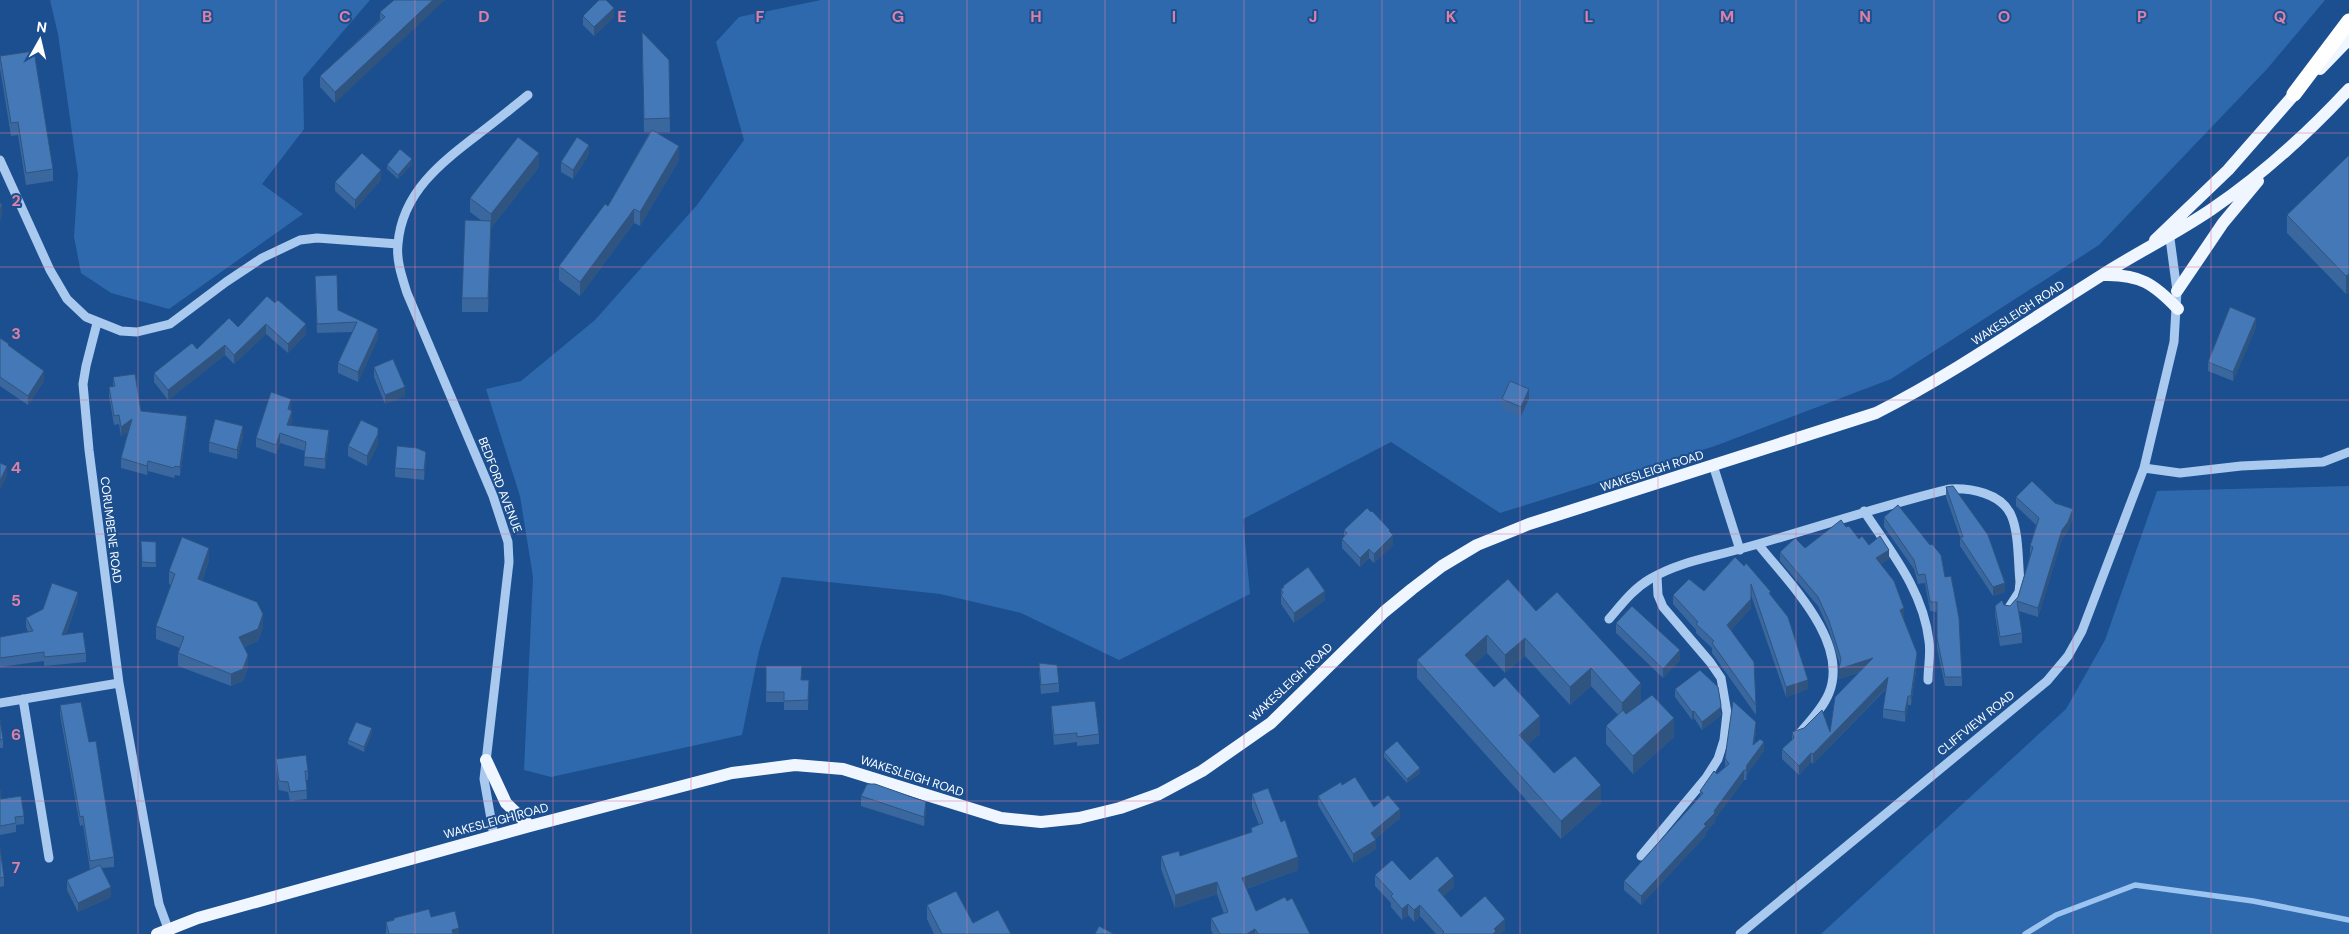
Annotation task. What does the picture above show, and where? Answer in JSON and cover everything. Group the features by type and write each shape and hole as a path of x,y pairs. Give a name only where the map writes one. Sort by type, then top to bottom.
{"highway":[{"path":"2294,94 2349,21"}],"main road":[{"name":"WAKESLEIGH ROAD","path":"165,932 198,918 530,826 732,773 795,765 843,769 1001,818 1042,822 1079,818 1120,808 1159,794 1202,772 1271,723 1384,612 1442,566 1472,548 1529,524 1876,413 1915,393 1977,356 2150,245 2169,230 2228,170 2294,94 2349,39"},
{"name":"WAKESLEIGH ROAD","path":"2169,230 2213,209 2277,158 2323,117 2349,89"},
{"path":"2177,292 2223,223 2277,158"},
{"path":"2102,275 2135,276 2161,292 2178,309"},
{"path":"486,760 506,803 530,826"}],"street":[{"name":"BEDFORD AVENUE","path":"494,836 484,779 509,562 508,542 493,496 407,293 399,268 398,244 408,207 415,193 430,174 446,158 528,95"},
{"path":"0,160 58,286 76,309 98,323 120,331 137,332 170,324 262,258 300,240 318,238 398,244"},
{"name":"CLIFFVIEW ROAD","path":"1740,934 2047,681 2068,656 2082,631 2144,468 2174,342 2178,309 2169,230"},
{"name":"CORUMBENE ROAD","path":"98,323 86,366 84,402 92,484 119,683 165,932"},
{"path":"2144,468 2180,473 2241,466 2323,462 2349,452"},
{"path":"1713,465 1740,550"},
{"path":"1609,619 1634,590 1657,576 1688,562 1740,550 1864,511 1950,489 1971,489 1991,496 2011,514 2014,525 2019,587 2015,600 2008,610"},
{"path":"1864,511 1913,584 1921,604 1930,642 1928,680"},
{"path":"1758,544 1812,613 1822,628 1830,648 1832,665 1830,691 1824,702 1800,733"},
{"path":"1641,856 1706,778 1718,759 1724,740 1727,713 1721,678 1710,662 1663,607 1658,595 1657,576"},
{"path":"0,703 119,683"},
{"path":"23,699 49,858"}],"shaded area":[{"path":"50,0 370,0 303,78 304,129 262,184 303,214 169,309 111,293 81,273 74,237 78,175 58,34"},
{"path":"821,0 2325,0 2267,69 2099,245 1891,379 1715,446 1500,513 1391,442 1243,519 1250,594 1119,660 1021,613 940,594 782,577 759,651 742,735 551,777 524,770 533,577 520,496 486,389 521,381 595,320 697,205 744,140 716,42 739,17"},
{"path":"2349,486 2349,934 1821,934 2066,709 2105,640 2157,491"}],"building":[{"path":"394,0 433,0 335,92 320,76 385,17 380,12"},
{"path":"599,0 606,0 614,8 594,27 583,16"},
{"path":"642,32 669,60 670,118 644,119"},
{"path":"34,51 53,169 26,173 18,122 11,123 0,56"},
{"path":"652,130 679,146 640,212 634,209 580,282 559,266 605,204 608,206"},
{"path":"518,137 539,153 491,214 470,198"},
{"path":"577,137 589,145 573,170 561,162"},
{"path":"400,149 412,159 398,175 387,165"},
{"path":"362,153 381,170 355,200 335,182"},
{"path":"2349,155 2349,274 2346,276 2287,215"},
{"path":"465,220 491,221 488,298 462,298"},
{"path":"337,275 338,310 378,329 358,372 338,363 357,322 317,324 315,276"},
{"path":"267,296 275,303 278,300 306,324 288,344 266,324 234,355 225,345 168,390 154,373 192,343 197,349 229,318 238,327"},
{"path":"2230,307 2256,318 2233,372 2208,362"},
{"path":"0,338 44,371 28,396 0,377"},
{"path":"393,359 405,387 385,395 374,367"},
{"path":"135,374 141,411 187,416 180,467 175,466 174,468 148,461 147,466 121,458 132,419 121,427 119,415 114,416 109,387 115,386 113,377"},
{"path":"1510,381 1529,389 1521,407 1502,399"},
{"path":"271,392 291,399 288,409 292,411 287,425 329,430 325,459 304,457 306,442 280,433 276,445 256,438"},
{"path":"215,419 243,426 237,450 209,442"},
{"path":"361,420 378,428 378,434 367,456 348,446"},
{"path":"397,446 417,448 426,452 424,470 395,468"},
{"path":"0,463 7,466 0,481"},
{"path":"2032,481 2055,503 2073,509 2068,522 2062,530 2038,608 2017,601 2022,633 2000,637 1995,606 2002,600 2004,605 2010,606 2018,597 2033,547 2030,546 2039,518 2016,497"},
{"path":"1953,486 1988,535 2005,583 1993,587 1960,537 1963,537 1946,487"},
{"path":"1898,505 1930,545 1932,544 1941,555 1945,577 1951,576 1959,618 1962,677 1945,677 1937,638 1937,602 1930,602 1925,574 1918,575 1914,560 1884,517"},
{"path":"1367,508 1372,511 1393,535 1374,554 1369,549 1360,558 1342,539 1347,533 1344,530"},
{"path":"1841,520 1846,527 1849,526 1859,539 1862,536 1869,545 1880,536 1889,550 1876,558 1894,581 1904,608 1900,610 1917,653 1911,696 1908,696 1905,712 1883,709 1888,677 1799,766 1782,749 1794,738 1792,732 1804,728 1822,710 1830,732 1835,697 1873,658 1839,669 1841,659 1829,621 1818,597 1780,552 1795,538 1805,548"},
{"path":"182,537 209,548 198,579 257,602 263,614 258,629 239,637 248,655 243,669 231,674 178,653 184,637 156,626 175,574 169,571"},
{"path":"141,541 156,542 156,563 142,562"},
{"path":"1735,557 1744,566 1746,563 1771,592 1769,593 1788,617 1808,680 1786,687 1751,584 1751,599 1727,625 1754,662 1756,705 1712,643 1714,641 1696,624 1698,622 1673,595 1689,579 1704,591"},
{"path":"1308,567 1325,591 1294,613 1281,595 1283,593 1281,589"},
{"path":"1508,579 1536,611 1557,592 1641,683 1622,703 1591,668 1570,687 1525,638 1505,655 1487,635 1465,655 1494,687 1505,677 1540,716 1519,735 1554,773 1575,756 1601,785 1561,821 1417,660"},
{"path":"52,583 78,592 62,635 83,632 86,653 44,657 44,652 0,658 0,637 33,631 26,618 43,609"},
{"path":"1632,606 1680,650 1663,669 1616,623"},
{"path":"1039,663 1057,665 1059,683 1041,685"},
{"path":"766,666 802,666 801,680 809,680 808,700 784,701 784,692 766,692"},
{"path":"1700,670 1718,687 1721,705 1720,708 1702,722 1675,689"},
{"path":"1652,695 1674,718 1633,756 1606,726 1623,710 1626,714"},
{"path":"1095,701 1099,734 1077,737 1077,733 1054,735 1051,706"},
{"path":"1733,701 1756,722 1753,745 1760,739 1764,742 1747,765 1746,771 1744,770 1714,811 1715,813 1704,824 1706,826 1641,896 1624,881 1703,793 1700,791 1714,771 1717,774 1729,764 1725,758"},
{"path":"81,702 89,742 96,741 114,857 90,861 83,816 80,817 60,705"},
{"path":"0,720 3,739 0,740"},
{"path":"356,722 372,728 364,747 348,740"},
{"path":"1397,741 1420,768 1407,779 1384,752"},
{"path":"306,755 308,771 305,771 307,790 290,792 288,782 279,781 276,759"},
{"path":"1355,777 1374,807 1388,795 1400,809 1371,833 1376,840 1353,854 1318,796 1341,782 1342,785"},
{"path":"867,784 875,784 926,802 924,817 861,796"},
{"path":"1268,788 1281,822 1285,820 1298,857 1242,878 1256,911 1285,897 1287,901 1292,898 1310,934 1258,934 1255,929 1247,934 1220,934 1211,918 1228,912 1217,882 1175,895 1161,856 1179,851 1180,856 1252,832 1251,828 1263,823 1252,794"},
{"path":"0,790 1,799 21,796 24,816 15,817 16,823 0,826"},
{"path":"0,848 4,877 0,878"},
{"path":"1437,856 1454,876 1438,890 1461,917 1485,896 1505,919 1494,929 1496,931 1493,934 1442,934 1444,932 1420,905 1414,910 1408,904 1402,909 1391,896 1393,894 1375,875 1392,860 1410,880"},
{"path":"100,865 111,887 78,903 67,880"},
{"path":"956,891 973,923 998,910 1011,934 942,934 927,905"},
{"path":"429,909 431,917 455,911 459,928 452,930 453,934 389,934 386,922 394,920 394,918"},
{"path":"1099,926 1114,934 1095,934"}],"waterway":[{"path":"2025,934 2056,915 2135,885 2253,901 2349,920"}]}
